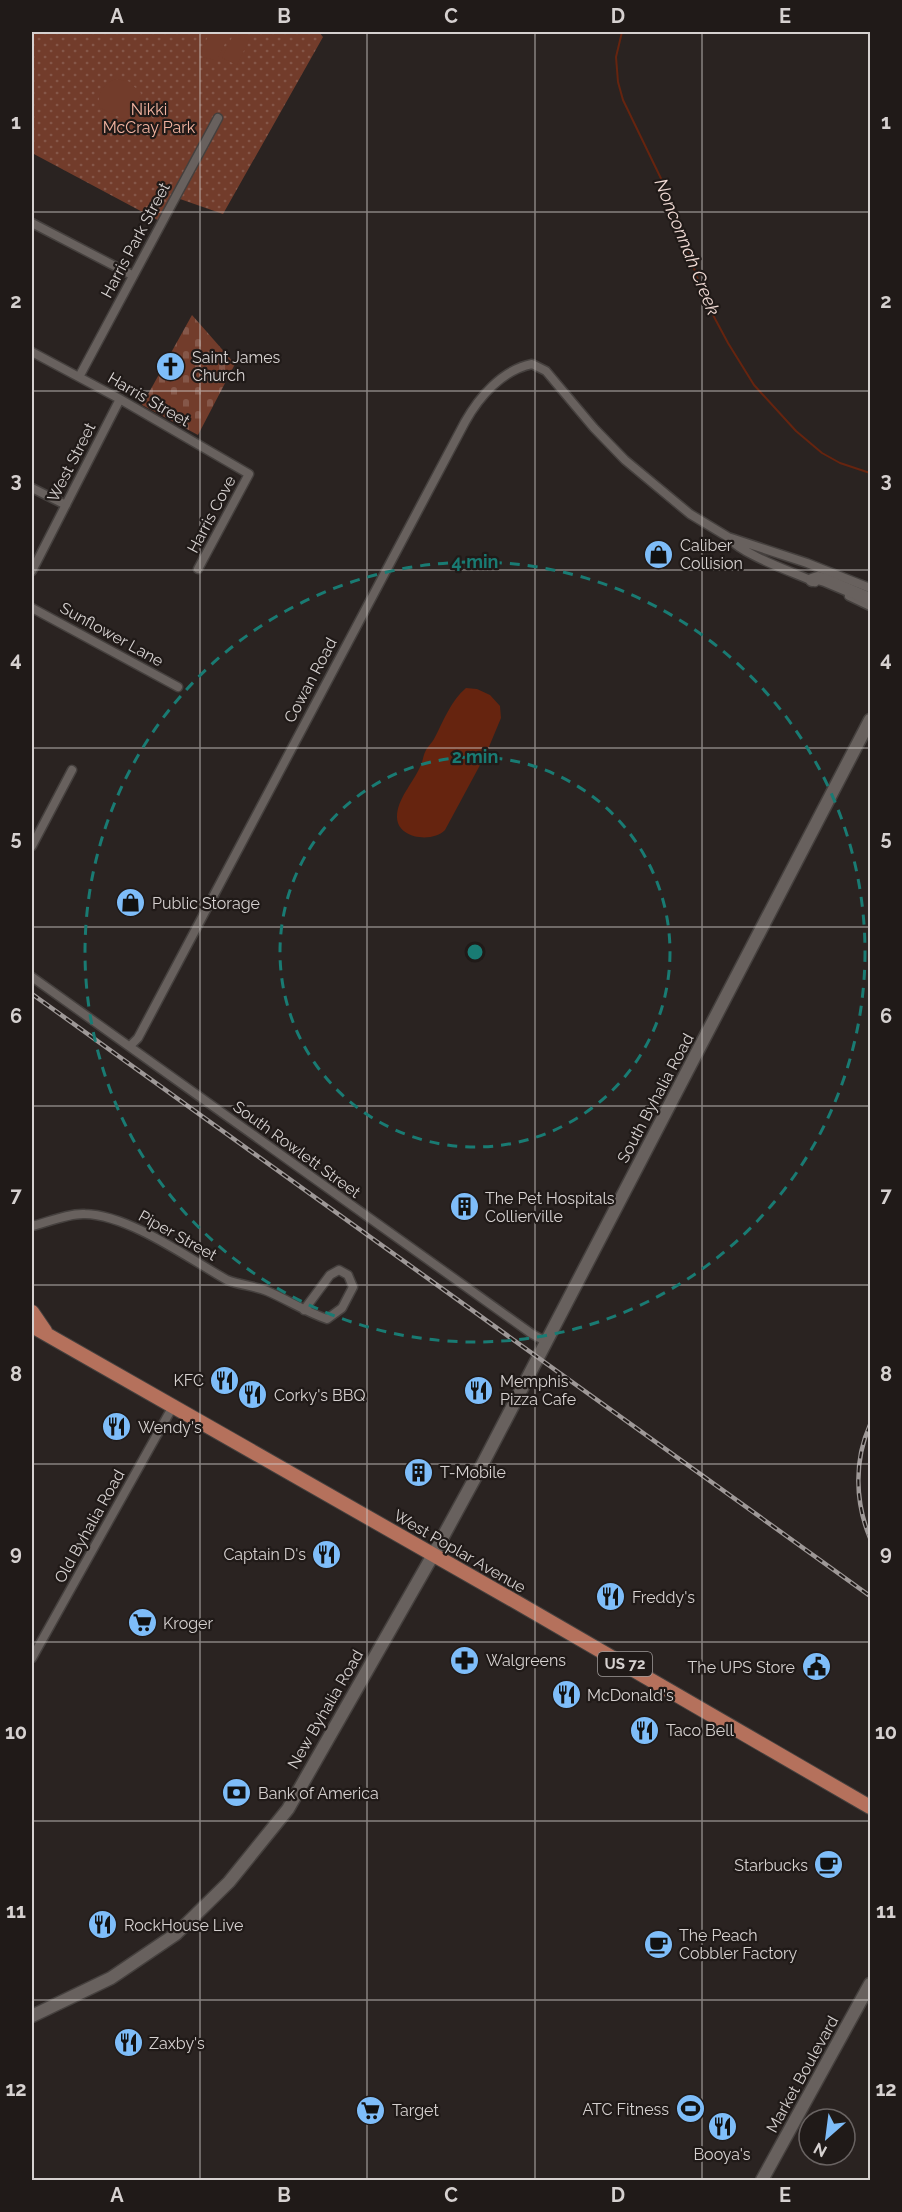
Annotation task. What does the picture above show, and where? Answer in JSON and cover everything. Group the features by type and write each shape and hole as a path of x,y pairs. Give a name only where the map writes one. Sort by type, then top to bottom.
{"main road":[{"path":"812,580 818,578 825,580 870,599"},
{"name":"South Byhalia Road","path":"433,1555 547,1342 870,720"},
{"name":"US 72","path":"32,1312 50,1337"},
{"name":"West Poplar Avenue","path":"32,1326 870,1807"},
{"name":"New Byhalia Road","path":"32,2016 120,1972 176,1934 229,1882 288,1809 433,1555"},
{"name":"Market Boulevard","path":"762,2181 870,1984"}],"street":[{"name":"Harris Park Street","path":"79,377 218,118"},
{"path":"32,223 132,275"},
{"name":"Harris Street","path":"32,352 120,399 249,474"},
{"name":"Cowan Road","path":"130,1046 143,1029 472,409 490,388 517,369 532,364 546,371 594,428 625,460 683,509 728,537"},
{"name":"West Street","path":"32,571 120,399"},
{"name":"Harris Cove","path":"198,569 249,474"},
{"path":"32,488 66,506"},
{"path":"728,537 749,552 870,606"},
{"path":"728,537 807,562 870,588"},
{"name":"Sunflower Lane","path":"32,608 178,687"},
{"path":"32,846 72,770"},
{"name":"South Rowlett Street","path":"32,977 515,1322 547,1342"},
{"name":"Piper Street","path":"32,1226 84,1214 113,1218 227,1280 242,1286 265,1290 304,1310 327,1319 342,1308 353,1287 348,1275 339,1270 330,1275 304,1310"},
{"name":"Old Byhalia Road","path":"32,1658 172,1408"}],"green space":[{"name":"Nikki McCray Park","path":"32,32 319,32 323,37 223,214 180,199 165,224 32,153"},
{"path":"210,32 231,32 218,57 214,60 203,57 201,52"},
{"path":"234,33 249,40 237,65 222,58"},
{"path":"114,79 128,81 141,93 128,121 100,108 101,91"},
{"path":"192,315 235,364 198,435 142,405"}],"shaded area":[{"path":"466,688 477,689 490,695 500,706 501,718 486,754 445,830 432,837 416,837 403,830 399,824 397,817 402,797 448,712"}],"waterway":[{"name":"Nonconnah Creek","path":"622,32 616,57 618,82 623,100 668,193 705,300 728,343 754,385 796,431 822,453 840,463 870,473"}],"railway":[{"path":"32,994 870,1596"},
{"path":"870,1425 861,1452 858,1481 861,1510 870,1538"}],"place":[{"name":"Saint James Church","path":"171,366"},
{"name":"Caliber Collision","path":"659,554"},
{"name":"Public Storage","path":"131,903"},
{"name":"The Pet Hospitals Collierville","path":"464,1207"},
{"name":"KFC","path":"225,1380"},
{"name":"Memphis Pizza Cafe","path":"479,1390"},
{"name":"Corky's BBQ","path":"253,1395"},
{"name":"Wendy's","path":"117,1427"},
{"name":"T-Mobile","path":"419,1472"},
{"name":"Captain D's","path":"327,1554"},
{"name":"Freddy's","path":"611,1597"},
{"name":"Kroger","path":"142,1623"},
{"name":"Walgreens","path":"465,1660"},
{"name":"The UPS Store","path":"816,1667"},
{"name":"McDonald's","path":"566,1695"},
{"name":"Taco Bell","path":"645,1730"},
{"name":"Bank of America","path":"237,1793"},
{"name":"Starbucks","path":"829,1865"},
{"name":"RockHouse Live","path":"103,1925"},
{"name":"The Peach Cobbler Factory","path":"658,1944"},
{"name":"Zaxby's","path":"128,2043"},
{"name":"ATC Fitness","path":"690,2109"},
{"name":"Target","path":"371,2110"},
{"name":"Booya's","path":"722,2126"}]}
